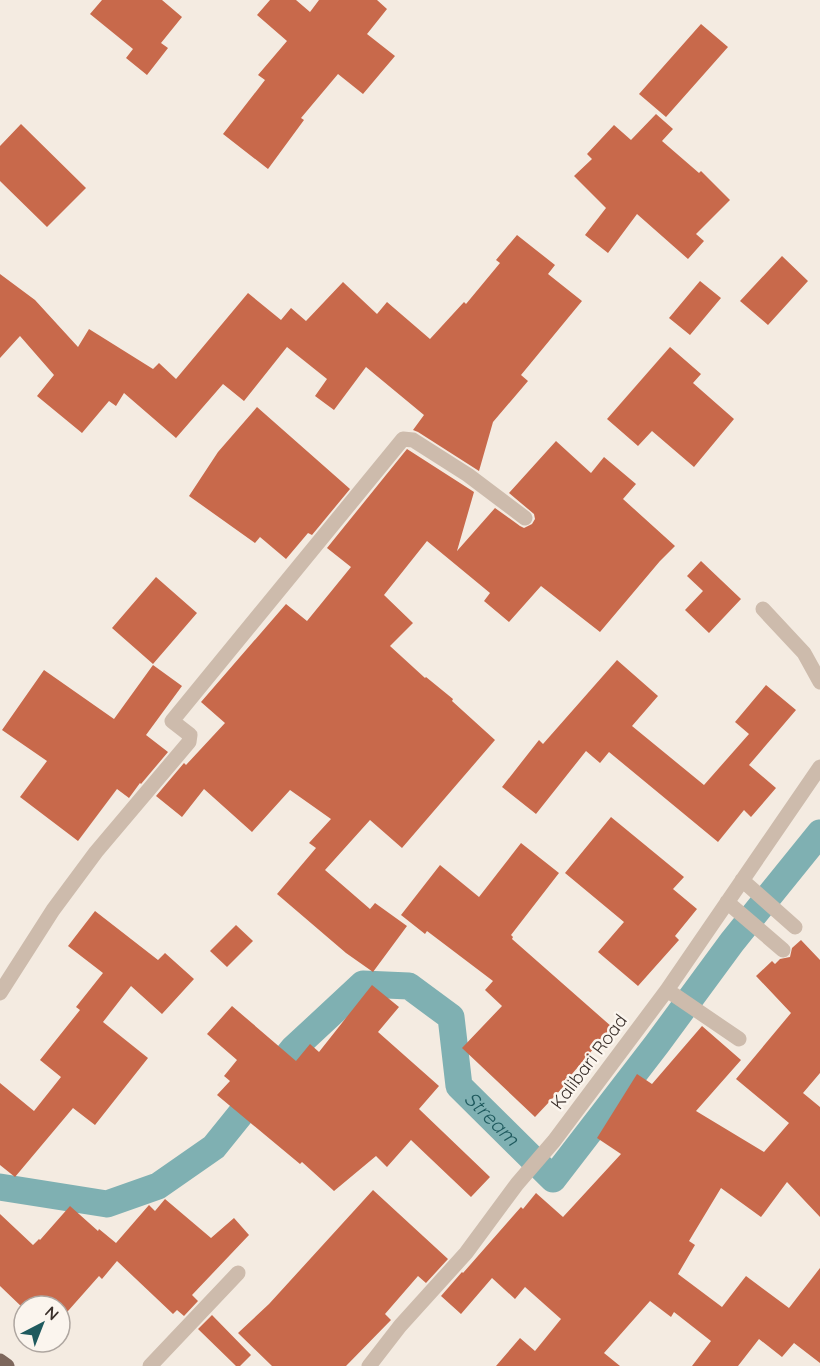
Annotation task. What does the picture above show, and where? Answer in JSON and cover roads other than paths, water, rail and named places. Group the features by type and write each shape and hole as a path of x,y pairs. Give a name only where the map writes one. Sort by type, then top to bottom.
{"main road":[{"path":"0,1361 7,1366"}],"street":[{"path":"0,993 53,910 96,852 189,742 190,735 172,721 403,439 413,440 468,475 525,518"},
{"path":"763,609 804,653 820,682"},
{"name":"Kalibari Road","path":"369,1366 400,1326 466,1253 668,991 820,767"},
{"path":"743,881 795,927"},
{"path":"728,903 783,950"},
{"path":"668,991 739,1039"},
{"path":"150,1366 238,1273"}],"waterway":[{"name":"Stream","path":"0,1187 107,1204 158,1186 214,1147 293,1049 363,984 409,986 451,1017 459,1086 553,1179 732,942 820,833"}]}
